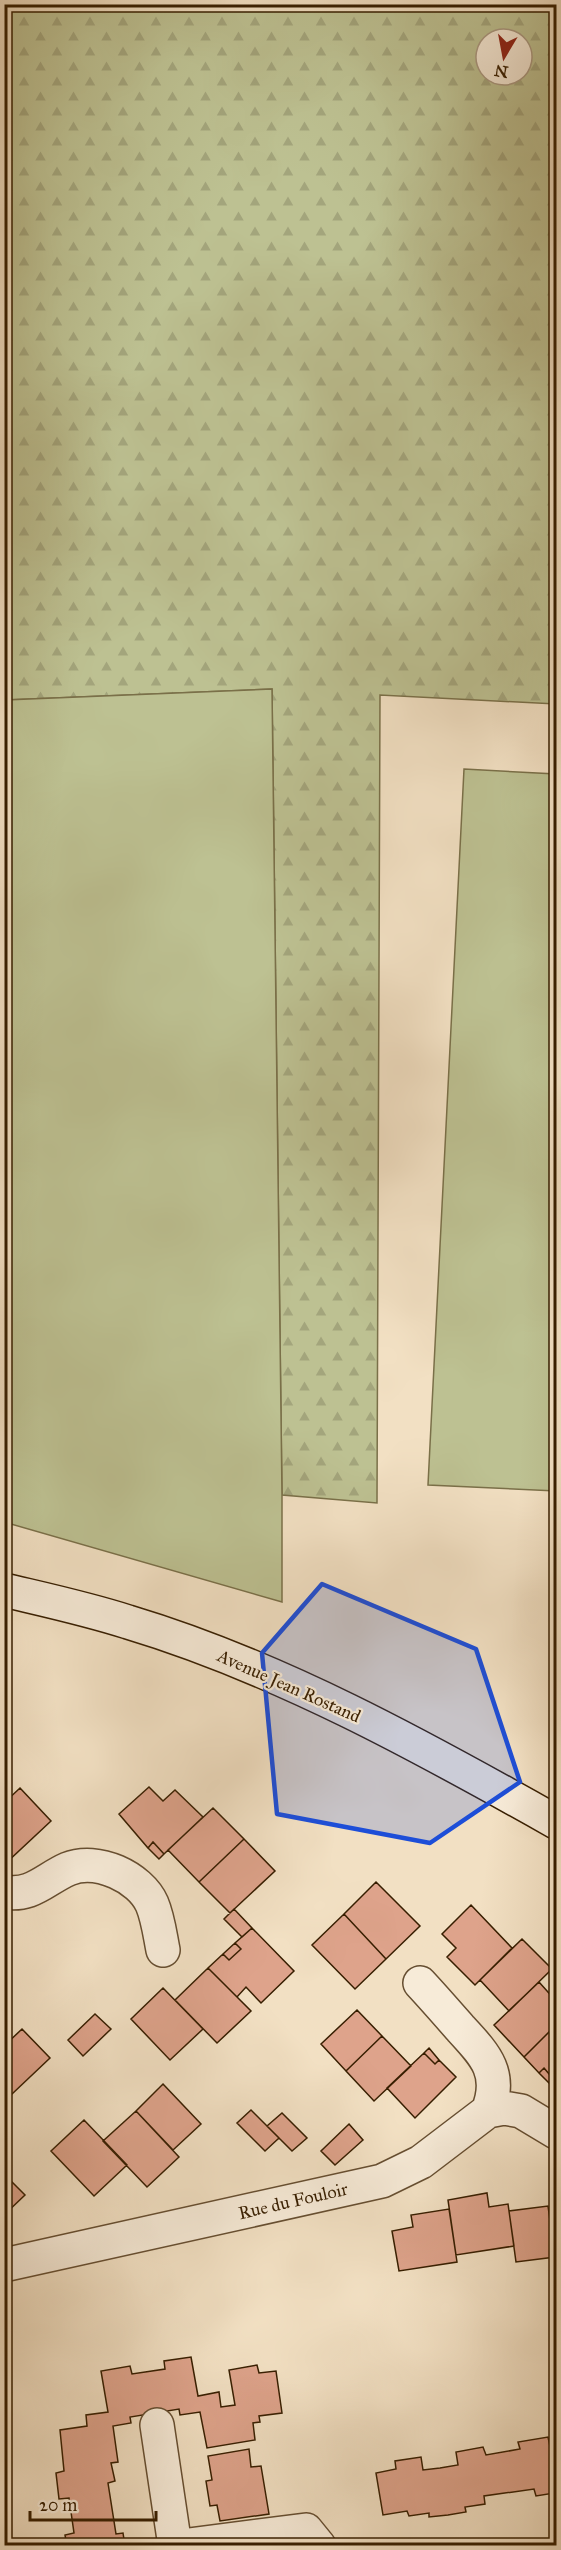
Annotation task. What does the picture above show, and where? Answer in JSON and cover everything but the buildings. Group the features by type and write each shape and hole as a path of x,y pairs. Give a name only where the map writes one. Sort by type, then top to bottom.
{"street":[{"name":"Avenue Jean Rostand","path":"4,1590 129,1622 304,1690 384,1728 556,1822"},
{"path":"4,1892 15,1894 30,1891 69,1869 83,1866 119,1872 143,1891 152,1903 163,1950"},
{"path":"420,1983 486,2056 494,2084 493,2099 488,2110"},
{"path":"488,2110 504,2108 521,2111 556,2132"},
{"name":"Rue du Fouloir","path":"4,2265 382,2181 421,2162 488,2110"},
{"path":"157,2425 175,2546"},
{"path":"181,2546 306,2529 320,2546"}],"highlighted area":[{"path":"322,1584 476,1649 520,1782 430,1843 277,1814 262,1653"}],"green space":[{"path":"4,5 556,5 556,704 380,695 377,1503 282,1495 272,689 5,700"},
{"path":"272,689 282,1602 4,1522 5,700"},
{"path":"464,769 556,774 556,1491 428,1485"}]}
